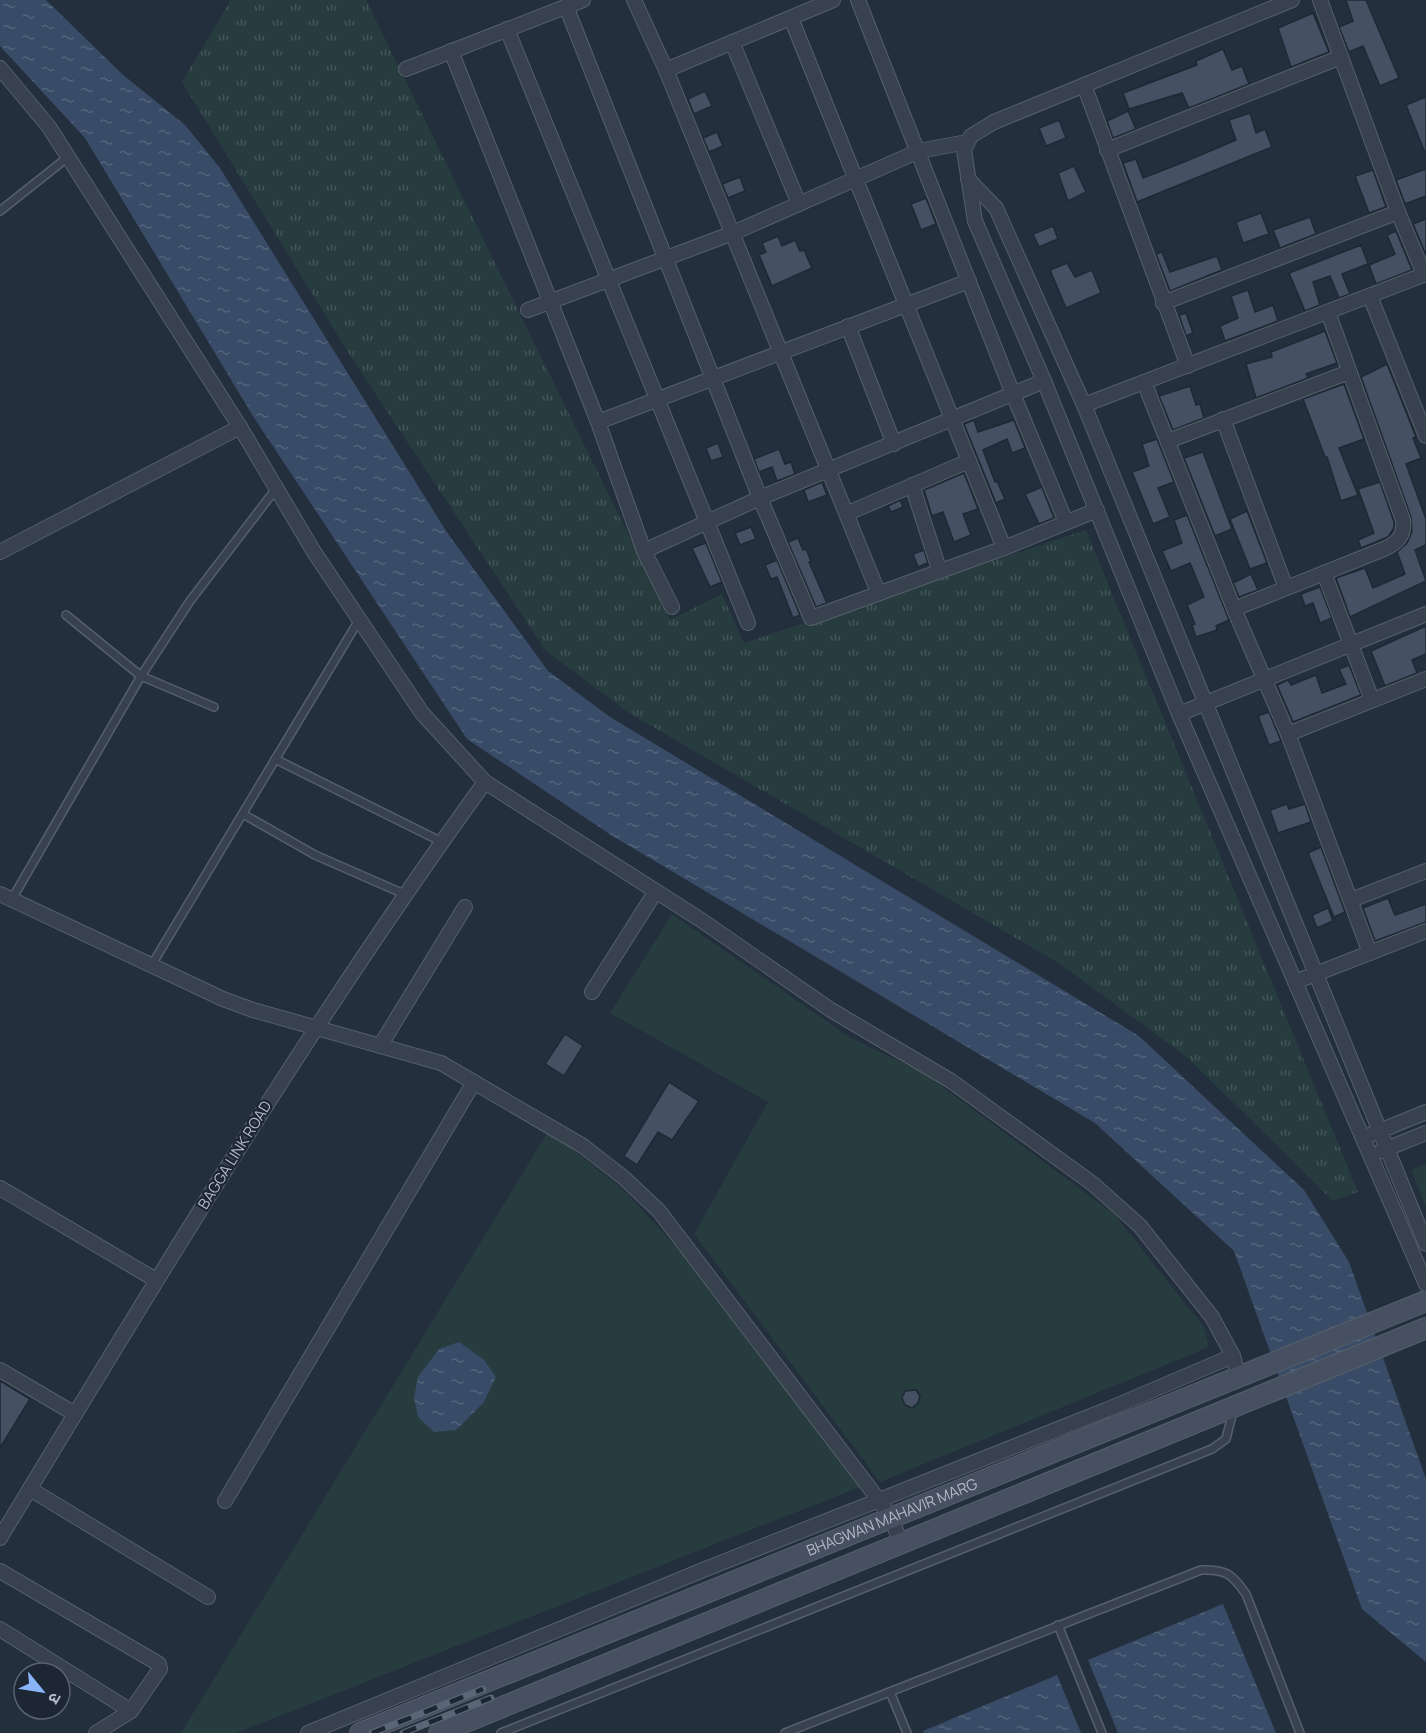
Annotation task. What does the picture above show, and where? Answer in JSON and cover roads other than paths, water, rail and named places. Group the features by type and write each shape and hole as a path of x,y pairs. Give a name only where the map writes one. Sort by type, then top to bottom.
{"main road":[{"name":"BHAGWAN MAHAVIR MARG","path":"360,1733 1426,1301"},
{"name":"BHAGWAN MAHAVIR MARG","path":"439,1733 1419,1332"},
{"path":"556,1655 566,1681"}],"street":[{"path":"406,69 583,0"},
{"path":"634,0 666,70 848,513 878,592"},
{"path":"666,70 833,0"},
{"path":"858,0 1013,394 1066,522"},
{"path":"1292,0 994,122 978,131 967,142 964,161 975,221 1044,381 1179,714 1426,1284"},
{"path":"1084,405 1425,274 1398,212 1320,0"},
{"path":"566,6 760,498 811,618 939,569 1004,548 1097,510"},
{"path":"791,18 857,177 1004,548"},
{"path":"507,29 748,623"},
{"path":"732,42 799,204"},
{"path":"451,51 549,304 598,422 644,551 672,607"},
{"path":"1107,150 1341,57"},
{"path":"0,68 35,109 68,157 240,427 275,490 422,713 485,782 656,891 831,1010 951,1081 1094,1184 1140,1226 1212,1317 1233,1356 1239,1378"},
{"path":"1084,85 1188,366"},
{"path":"528,310 609,282 733,233 919,151 939,145 967,142"},
{"path":"968,179 996,208 1084,405 1426,1244"},
{"path":"1163,303 1398,212"},
{"path":"598,422 969,281"},
{"path":"1370,296 1426,436"},
{"path":"1234,609 1395,544 1404,529 1328,312"},
{"path":"848,326 894,444"},
{"path":"1168,441 1349,372"},
{"path":"644,551 707,520 1044,381"},
{"path":"1144,382 1234,609 1288,734 1371,953"},
{"path":"1223,419 1286,588"},
{"path":"0,552 240,427"},
{"path":"848,513 969,461"},
{"path":"912,485 939,569"},
{"path":"1324,573 1372,700"},
{"path":"1179,714 1263,678 1426,614"},
{"path":"1288,734 1426,679"},
{"name":"BAGGA LINK ROAD","path":"0,1538 156,1280 315,1027 404,894 485,782"},
{"path":"1351,900 1426,871"},
{"path":"592,992 656,891"},
{"path":"6,897 151,966 253,1010 435,1061 583,1146 624,1178 658,1211 878,1499 891,1518 901,1543"},
{"path":"380,1046 465,907"},
{"path":"1295,982 1426,931"},
{"path":"225,1501 474,1082"},
{"path":"1363,1138 1426,1112"},
{"path":"1370,1155 1426,1132"},
{"path":"0,1188 156,1280"},
{"path":"308,1733 878,1499 1106,1410 1233,1356"},
{"path":"0,1370 75,1414"},
{"path":"30,1489 208,1597"},
{"path":"0,1571 158,1662 160,1669 131,1711 96,1733"},
{"path":"0,1629 131,1711"}],"lane":[{"path":"0,211 68,157"},
{"path":"6,897 141,676 190,601 275,490"},
{"path":"66,615 141,676 214,707"},
{"path":"151,966 359,620"},
{"path":"275,759 442,842"},
{"path":"243,814 315,855 404,894"},
{"path":"501,1733 1212,1449 1226,1439 1234,1406"},
{"path":"785,1733 1201,1570 1216,1569 1234,1576 1246,1594 1300,1733"},
{"path":"1058,1625 1102,1733"},
{"path":"891,1692 907,1733"}],"water":[{"path":"0,0 46,0 122,74 185,125 220,168 446,531 548,671 610,717 1139,1036 1304,1190 1349,1262 1426,1479 1426,1662 1362,1609 1234,1251 1095,1123 611,835 467,739 253,416 85,138 0,46"},
{"path":"459,1342 484,1360 496,1377 484,1402 456,1430 434,1432 418,1417 414,1398 418,1377 439,1349"},
{"path":"1223,1604 1276,1733 1118,1733 1088,1660"},
{"path":"1057,1675 1081,1733 924,1733 923,1731"}],"railway":[{"path":"372,1733 483,1689"},
{"path":"403,1733 491,1698"}]}
